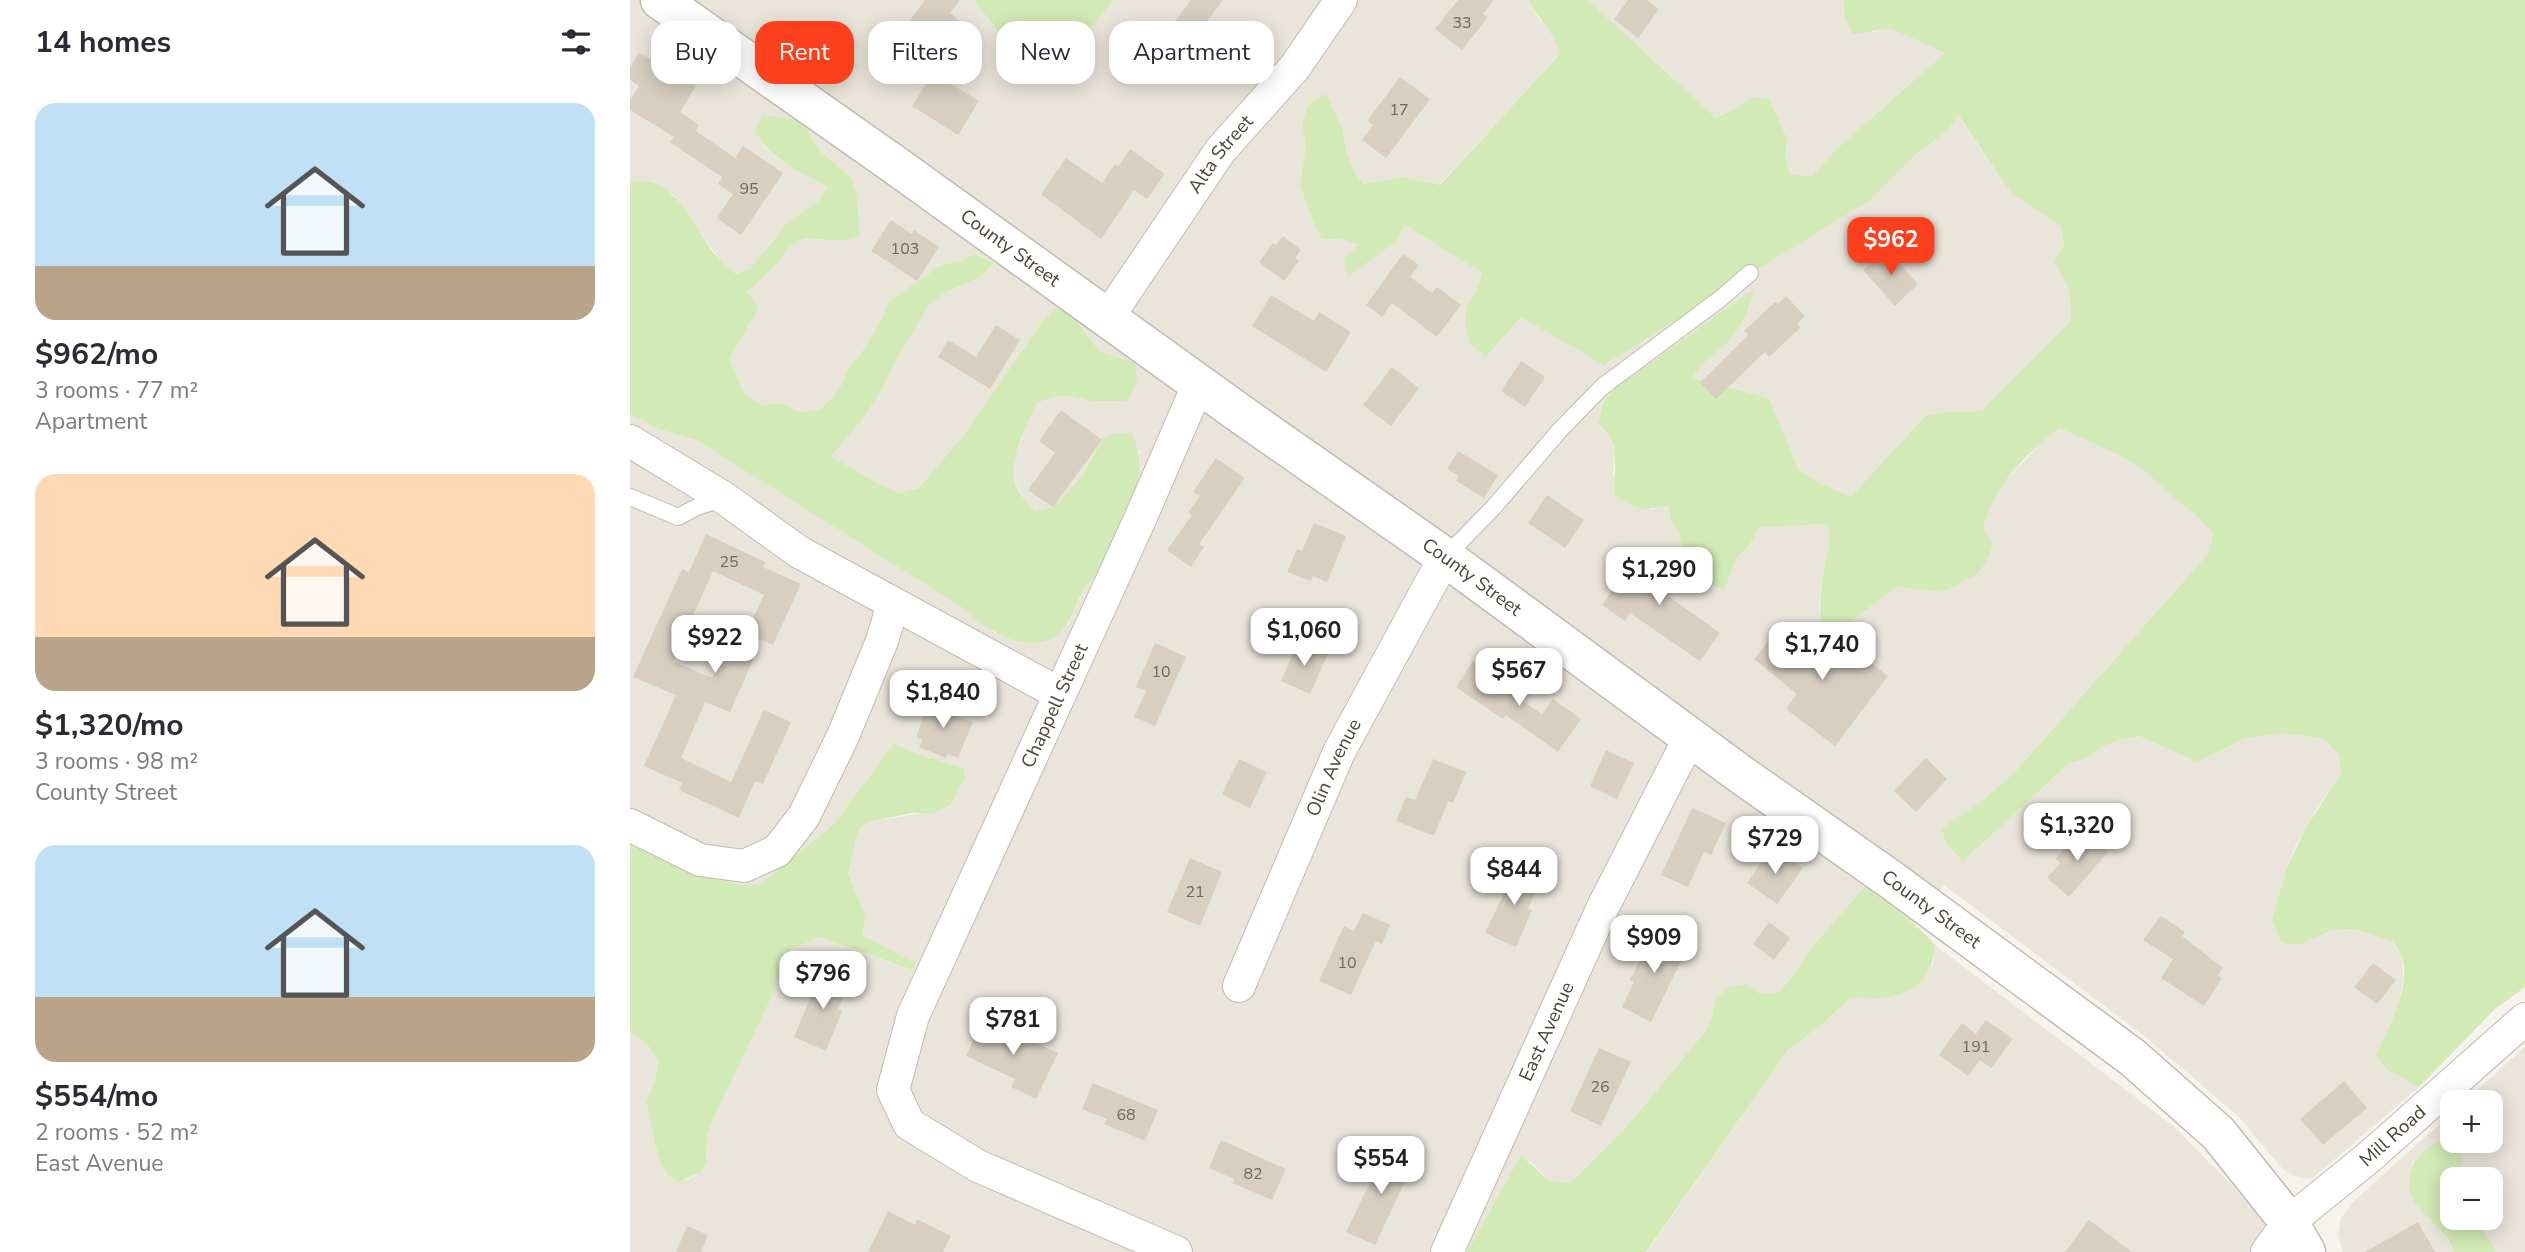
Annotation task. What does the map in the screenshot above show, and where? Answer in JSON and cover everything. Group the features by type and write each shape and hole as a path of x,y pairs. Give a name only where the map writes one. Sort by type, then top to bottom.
{"street":[{"name":"County Street","path":"660,0 1445,557 2132,1058 2218,1133 2287,1242"},
{"name":"Alta Street","path":"1108,317 1220,151 1295,67 1341,0"},
{"name":"Chappell Street","path":"1176,1252 978,1166 909,1124 893,1090 913,1016 1199,383"},
{"path":"630,442 724,499 799,552 1060,694"},
{"name":"Olin Avenue","path":"1239,986 1339,752 1445,557"},
{"path":"630,825 700,860 744,866 777,851 804,816 843,736 882,641 893,604"},
{"name":"East Avenue","path":"1447,1252 1604,908 1690,737"},
{"name":"Mill Road","path":"2287,1242 2368,1158 2525,1020"}],"lane":[{"path":"1445,557 1602,387 1720,299 1750,273"},
{"path":"630,497 678,517 724,499"}],"shaded area":[{"path":"630,0 974,0 996,29 996,84 1095,84 1095,23 1114,0 1528,0 1539,19 1554,35 1560,54 1439,185 1402,177 1363,184 1353,169 1343,131 1302,126 1306,146 1300,185 1313,222 1322,238 1341,239 1359,245 1348,275 1396,242 1405,225 1482,273 1476,292 1466,307 1486,357 1521,317 1871,199 1915,155 1948,130 1957,115 2011,193 2061,226 2064,245 2053,261 2064,277 2071,297 2071,320 1981,411 1944,412 1925,416 1851,498 1817,482 1798,469 1769,398 1691,378 1701,363 1731,338 1750,307 1753,290 1615,388 1603,403 1598,424 1611,438 1615,456 1613,475 1651,510 1668,505 1683,552 1724,590 1737,558 1760,527 1827,524 1832,544 1824,564 1819,609 1821,631 1839,639 1850,622 1897,587 1943,592 1976,575 1983,528 1998,488 2044,440 2061,427 2125,458 2146,472 2214,533 2209,554 2014,773 1981,802 1941,828 1947,845 1963,860 2068,764 2087,758 2102,747 2119,740 2139,736 2197,762 2246,738 2263,734 2282,733 2324,739 2339,755 2341,774 2315,811 2295,847 2272,920 2281,942 2299,945 2332,930 2354,929 2392,941 2402,957 2400,1000 2375,1056 2389,1070 2419,1087 2314,1177 2305,1179 2292,1175 2282,1168 2238,1116 2143,1035 1944,885 1912,923 1866,887 1811,948 1778,993 1760,994 1744,984 1715,1000 1712,1018 1704,1033 1623,1131 1571,1184 1549,1181 1536,1166 1521,1155 1467,1252 630,1252 630,1031 647,1044 659,1061 646,1102 652,1120 656,1151 686,1180 702,1172 706,1163 707,1135 714,1117 773,994 777,977 790,950 820,937 911,970 914,963 862,935 866,917 848,874 857,835 861,827 869,822 922,813 963,768 914,753 894,743 834,824 759,885 740,885 718,879 630,835 630,414 659,429 699,441 716,450 963,608 995,633 1068,625 1085,588 1112,556 1138,488 1140,450 1102,440 1084,473 1060,501 1053,507 1035,513 1014,480 1015,458 1027,422 1037,403 1054,397 1072,396 1090,401 1127,401 1116,359 1100,352 1075,319 1039,326 963,436 919,488 900,493 882,486 831,456 881,391 898,356 930,304 946,292 981,277 994,263 977,254 941,265 888,302 882,319 849,368 842,384 819,410 800,412 782,403 763,405 745,395 729,359 738,340 750,325 747,292 777,264 788,248 804,238 842,241 860,236 857,196 851,177 821,152 800,120 762,115 754,131 764,146 778,159 828,187 818,201 773,239 752,268 736,274 720,260 673,194 635,181 630,182"},
{"path":"1588,0 1843,0 1845,19 1873,32 1890,27 1945,53 1839,147 1813,176 1790,176 1785,157 1787,138 1769,99 1751,97 1716,118"},
{"path":"1935,945 2173,1126 2229,1182 2290,1252 1647,1252 1788,1050 1850,998 1869,997 1933,966"},
{"path":"2525,1047 2525,1252 2496,1252 2481,1230 2503,1230 2503,1167 2463,1167 2463,1164 2427,1147 2413,1162 2408,1183 2428,1219 2443,1231 2454,1252 2343,1252 2338,1234 2341,1218 2352,1203 2440,1124 2440,1153 2503,1153 2503,1090 2477,1090"}],"green space":[{"path":"974,0 1114,0 1095,23 996,21 996,29"},
{"path":"1528,0 1588,0 1716,118 1751,97 1769,99 1787,138 1785,157 1790,175 1812,176 1839,147 1945,53 1890,28 1853,34 1845,19 1843,0 2525,0 2525,987 2495,1009 2419,1087 2388,1070 2375,1056 2397,1007 2404,979 2401,955 2392,941 2354,929 2332,930 2299,945 2281,942 2272,920 2286,870 2306,827 2341,774 2339,755 2324,739 2282,733 2246,738 2197,762 2139,736 2119,740 2102,747 2087,758 2068,764 1963,861 1947,845 1941,828 1981,802 2014,773 2209,553 2213,533 2146,472 2125,458 2060,428 2023,460 1995,498 1983,528 1993,544 1987,561 1976,575 1943,592 1897,587 1850,622 1839,639 1821,632 1821,592 1829,543 1827,524 1760,527 1737,558 1724,590 1706,582 1691,570 1678,530 1672,524 1668,505 1640,508 1615,495 1613,443 1598,424 1603,403 1615,388 1754,289 1749,309 1739,327 1692,378 1769,398 1798,469 1817,482 1851,497 1925,416 1944,412 1981,411 2071,320 2068,289 2053,261 2064,245 2061,226 2011,193 1958,115 1948,130 1915,155 1871,199 1604,365 1521,317 1486,357 1470,344 1465,326 1466,307 1476,292 1482,273 1405,225 1396,242 1348,276 1344,258 1359,245 1341,239 1322,239 1300,185 1306,146 1302,126 1308,105 1326,94 1343,131 1353,169 1363,184 1402,177 1440,185 1560,54 1550,32"},
{"path":"762,115 800,120 821,152 851,177 857,196 860,236 842,241 804,238 788,248 777,264 747,292 759,308 729,359 745,395 763,405 782,403 800,412 819,410 842,384 849,368 882,319 888,302 941,265 976,254 994,263 981,277 946,292 930,304 898,356 881,391 860,422 831,456 882,486 900,493 919,488 963,436 1039,326 1052,312 1067,302 1075,319 1100,352 1135,363 1137,383 1127,401 1090,401 1072,396 1054,397 1037,403 1017,450 1015,483 1022,497 1035,512 1053,507 1060,501 1084,473 1102,440 1113,434 1132,433 1139,458 1138,480 1132,502 1112,556 1085,588 1067,625 1049,640 1025,642 1002,636 963,608 699,441 659,429 630,414 630,182 643,181 666,190 685,209 709,247 723,263 736,274 751,268 786,224 818,201 828,187 778,158 762,142 754,131"},
{"path":"894,743 914,753 963,768 965,778 950,805 933,813 912,813 869,822 861,827 857,835 848,874 866,917 862,935 915,963 912,970 820,937 790,950 773,994 714,1117 707,1135 706,1163 702,1172 677,1182 669,1175 658,1157 646,1102 659,1061 647,1044 630,1031 630,835 718,879 740,885 759,885 834,824"},
{"path":"1866,886 1922,931 1935,945 1928,972 1916,985 1900,994 1885,998 1850,998 1788,1050 1646,1252 1467,1252 1521,1155 1549,1181 1571,1183 1623,1131 1704,1033 1712,1018 1715,1000 1727,988 1745,984 1760,994 1778,993 1811,948"},
{"path":"2440,1142 2440,1153 2461,1153 2462,1167 2440,1167 2440,1230 2482,1230 2496,1252 2454,1252 2442,1233 2418,1206 2409,1186 2410,1174 2418,1157"}],"building":[{"path":"925,0 960,0 950,13 960,21 909,21"},
{"path":"1191,0 1223,0 1207,21 1175,21"},
{"path":"1458,0 1494,0 1483,14 1488,17 1462,50 1435,29"},
{"path":"1628,0 1647,0 1659,9 1638,38 1614,19"},
{"path":"639,52 651,60 651,84 693,84 696,86 680,112 699,125 696,131 735,158 743,146 783,173 741,235 717,218 733,194 718,184 722,177 670,142 674,137 630,110 630,100 639,86 630,80 630,67"},
{"path":"1400,77 1430,99 1386,158 1362,140 1373,125 1367,121"},
{"path":"926,84 951,84 979,101 958,135 912,106"},
{"path":"1130,149 1165,174 1147,199 1134,190 1101,239 1041,194 1066,158 1102,183 1115,164 1118,167"},
{"path":"891,220 912,234 914,230 939,247 917,281 871,251"},
{"path":"1283,236 1301,250 1295,258 1299,261 1284,281 1259,262 1273,243 1276,245"},
{"path":"1886,249 1918,284 1895,306 1863,270"},
{"path":"1403,254 1419,265 1410,277 1432,293 1437,287 1461,305 1437,337 1392,303 1382,317 1366,305"},
{"path":"1271,295 1314,321 1319,312 1351,332 1326,372 1252,326"},
{"path":"1786,296 1805,316 1797,324 1800,328 1769,357 1765,352 1716,399 1700,383 1748,335 1744,331 1775,302 1778,304"},
{"path":"996,325 1020,340 990,389 938,357 948,340 976,357"},
{"path":"1521,361 1545,377 1525,407 1501,391"},
{"path":"1392,367 1419,388 1391,426 1363,405"},
{"path":"1061,410 1102,440 1053,507 1028,490 1055,453 1039,441"},
{"path":"1458,451 1498,475 1484,498 1456,481 1459,476 1447,469"},
{"path":"1216,458 1245,478 1199,544 1204,547 1191,567 1167,550 1192,515 1188,512 1200,496 1193,492"},
{"path":"1547,495 1584,520 1565,548 1528,523"},
{"path":"1314,523 1346,536 1327,582 1313,576 1311,581 1287,572 1297,549 1302,551"},
{"path":"706,534 765,562 763,567 801,584 773,645 746,633 764,595 713,571 673,661 712,678 729,639 757,651 730,712 705,702 681,758 731,782 764,710 791,722 763,784 755,781 739,818 679,790 682,783 644,766 676,695 633,677 682,569 689,572"},
{"path":"1640,551 1676,576 1664,593 1720,633 1700,661 1630,613 1625,621 1602,605"},
{"path":"1782,625 1824,659 1839,639 1888,676 1835,746 1786,709 1797,694 1754,659"},
{"path":"1298,642 1328,654 1310,694 1281,681"},
{"path":"1155,643 1186,657 1155,726 1134,717 1146,691 1136,687"},
{"path":"1473,661 1493,673 1490,678 1493,681 1542,714 1553,699 1581,719 1558,752 1506,715 1503,719 1456,687"},
{"path":"940,700 959,708 956,716 973,722 958,758 948,754 946,758 919,747 922,740 916,737 929,703 938,706"},
{"path":"1606,750 1634,763 1617,799 1590,786"},
{"path":"1926,758 1947,779 1916,812 1894,791"},
{"path":"1239,759 1267,772 1250,808 1222,794"},
{"path":"1433,759 1466,772 1453,803 1448,801 1434,836 1396,821 1406,797 1415,800"},
{"path":"1692,808 1726,823 1711,855 1704,852 1688,887 1661,875"},
{"path":"2082,829 2108,852 2069,897 2047,878 2060,863 2055,859"},
{"path":"1778,849 1803,868 1777,904 1747,883 1763,860 1768,862"},
{"path":"1190,858 1222,872 1200,926 1167,912"},
{"path":"1517,866 1542,877 1528,909 1532,910 1516,947 1485,933"},
{"path":"1363,913 1390,925 1382,944 1376,941 1351,995 1319,981 1344,926 1354,931"},
{"path":"2161,916 2185,932 2182,936 2223,968 2217,975 2222,978 2204,1006 2161,978 2173,959 2143,940"},
{"path":"1769,922 1790,938 1774,960 1753,944"},
{"path":"1654,931 1688,947 1651,1022 1622,1007 1634,982 1630,980"},
{"path":"2373,963 2396,980 2377,1004 2354,987"},
{"path":"822,970 850,981 838,1009 842,1011 826,1051 794,1037"},
{"path":"983,1019 1058,1053 1036,1099 1011,1087 1015,1079 966,1056"},
{"path":"1986,1020 2013,1039 1991,1068 1980,1060 1968,1076 1939,1055 1962,1023 1976,1034"},
{"path":"1599,1048 1631,1062 1601,1126 1570,1111"},
{"path":"2344,1081 2367,1108 2323,1145 2300,1119"},
{"path":"1093,1083 1158,1110 1145,1141 1104,1124 1107,1119 1082,1109"},
{"path":"1221,1140 1286,1169 1272,1200 1232,1183 1234,1179 1209,1168"},
{"path":"1387,1147 1415,1160 1375,1245 1346,1232"},
{"path":"888,1211 915,1225 917,1219 951,1236 943,1252 868,1252"},
{"path":"2089,1220 2132,1252 2065,1252"},
{"path":"2418,1222 2435,1252 2365,1252"},
{"path":"687,1226 708,1235 701,1252 676,1252"}]}
